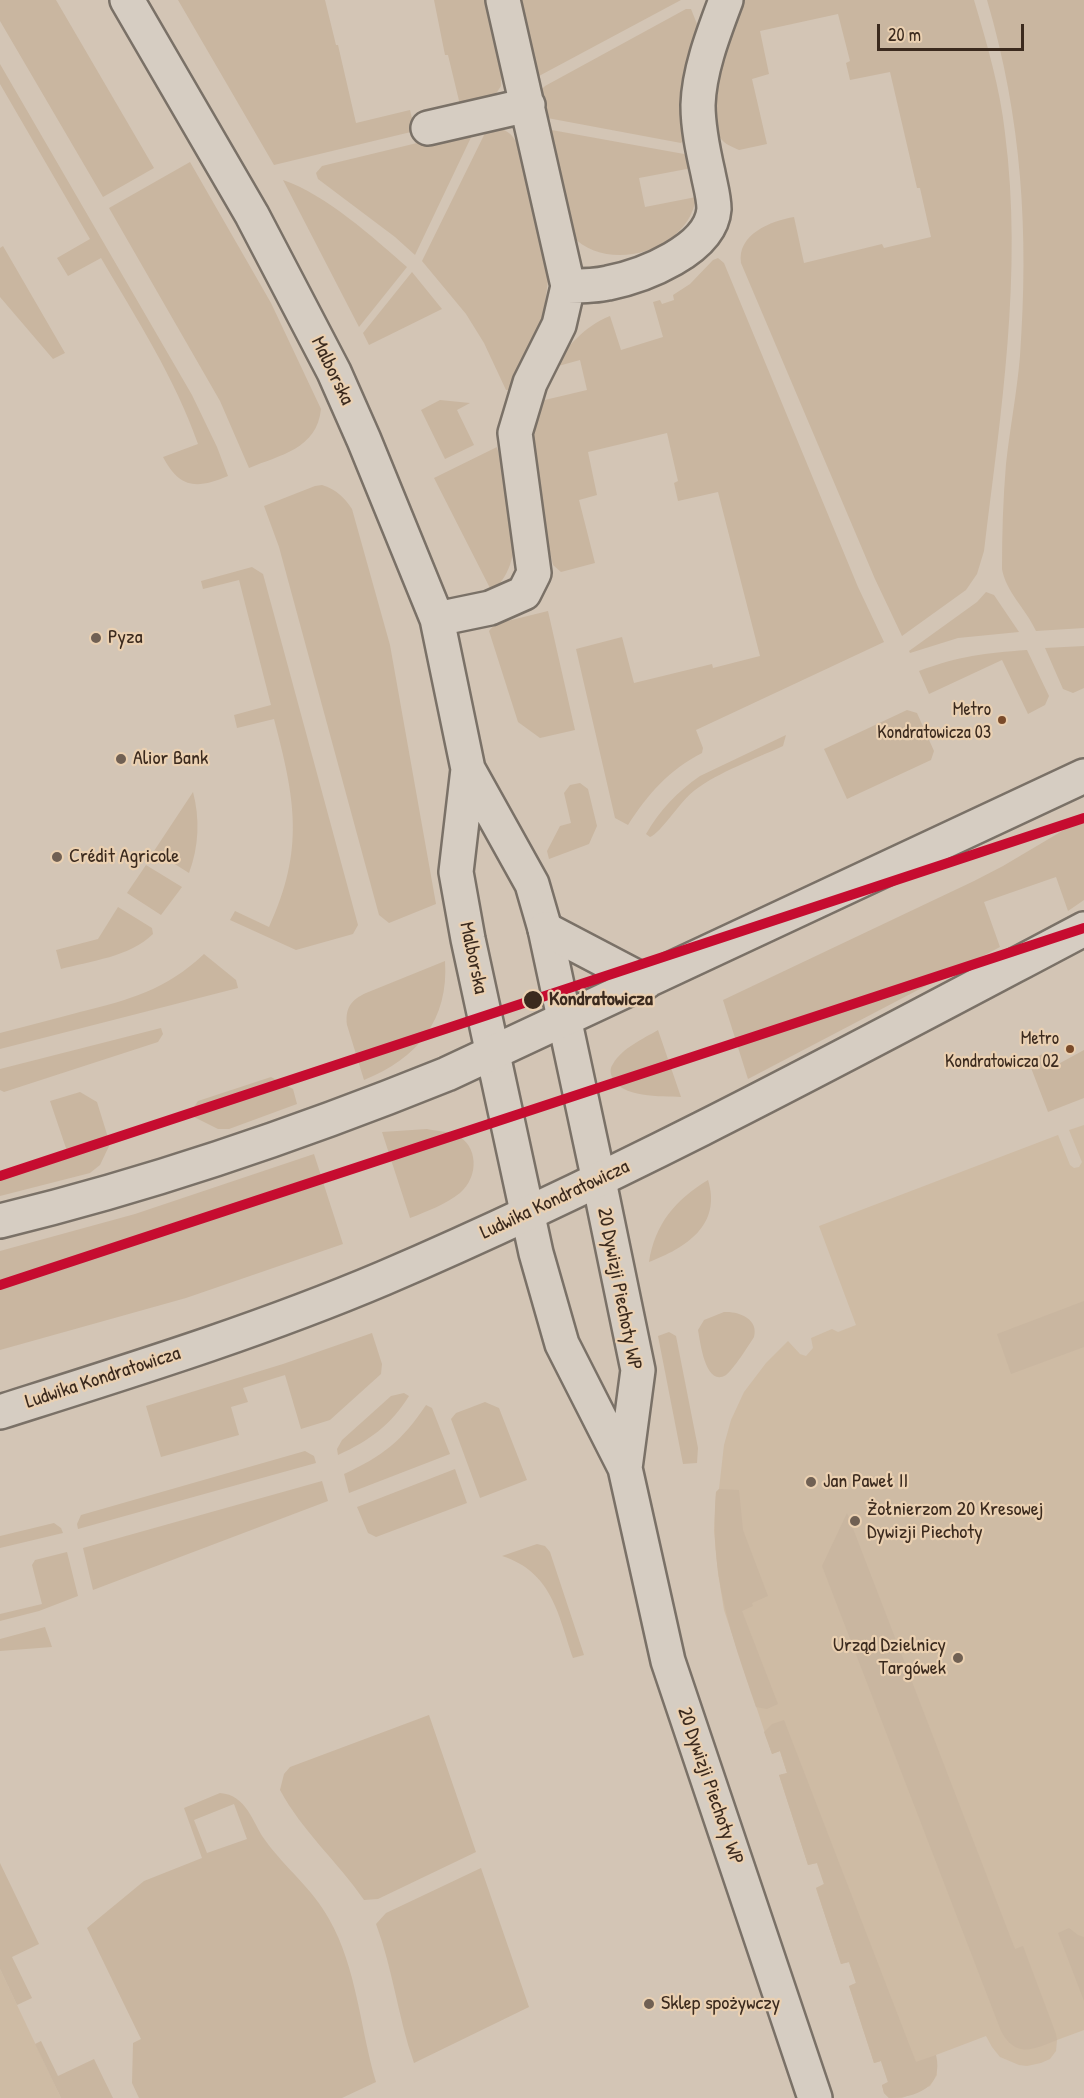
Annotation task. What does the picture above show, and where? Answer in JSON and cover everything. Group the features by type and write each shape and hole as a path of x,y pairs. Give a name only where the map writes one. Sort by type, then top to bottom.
{"street":[{"name":"Malborska","path":"127,0 252,215 334,372 437,619 468,769 532,884 599,1180"},
{"path":"437,619 490,608 524,593 534,573 515,433 530,383 559,325 568,286 503,0"},
{"path":"568,286 592,286 622,280 674,258 693,246 711,223 714,202 701,136 698,103 709,53 726,0"},
{"path":"428,128 528,105"},
{"name":"Malborska","path":"468,769 456,872 468,939 528,1214"},
{"path":"0,1221 117,1191 234,1154 362,1109 494,1054 1084,776"},
{"path":"544,929 646,982"},
{"name":"Ludwika Kondratowicza","path":"0,1412 168,1358 284,1317 382,1279 528,1214 704,1129 1084,929"},
{"name":"20 Dywizji Piechoty WP","path":"599,1180 638,1370 625,1468"},
{"name":"20 Dywizji Piechoty WP","path":"528,1214 562,1344 625,1468 668,1661 815,2098"}],"shaded area":[{"path":"0,0 56,0 154,168 103,197 0,21"},
{"path":"178,0 325,0 356,123 410,110 415,131 274,165"},
{"path":"434,0 485,0 501,72 501,86 493,98 461,109 448,55 445,55"},
{"path":"515,0 681,0 539,76 532,74"},
{"path":"744,0 974,0 993,66 1005,133 1012,238 1008,342 984,551 977,574 966,590 902,636 875,579 741,263 741,253 744,244 757,231 775,222 794,217 804,263 882,244 884,248 931,237 920,188 917,188 890,72 850,80 846,63 850,61 838,14 760,31 769,74 752,79 767,144 739,150 722,140 715,121 714,105 721,67"},
{"path":"987,0 1084,0 1084,628 1036,631 1012,593 1002,569 1006,464 1020,356 1023,310 1023,221 1020,176 1008,89"},
{"path":"686,9 691,9 699,29 686,136 681,143 542,117 537,94 545,86"},
{"path":"0,64 192,395 228,476 207,483 190,483 183,481 169,468 163,457 198,444 189,420 154,349 101,258 68,276 57,258 90,239 0,84"},
{"path":"488,127 499,128 507,132 519,147 547,269 548,281 543,317 516,386 510,390 506,390 484,343 466,314 422,261"},
{"path":"475,129 415,255 395,237 318,179 316,173 322,166"},
{"path":"546,129 684,154 690,158 692,168 639,178 645,207 696,197 690,215 679,231 664,243 646,251 626,255 606,254 588,248 572,236"},
{"path":"190,162 271,303 321,409 318,422 305,442 295,449 249,468 220,401 109,208"},
{"path":"283,180 332,206 407,267 359,327"},
{"path":"3,246 65,353 53,359 0,297 0,248"},
{"path":"718,258 724,263 858,587 884,642 696,730 703,748 702,753 669,775 643,803 628,825 615,818 576,649 622,637 634,683 712,664 713,668 760,656 718,492 678,501 674,483 678,481 667,433 588,452 597,495 579,500 595,563 561,572 553,565 534,482 530,451 532,403 587,390 580,360 551,368 577,338 601,320 610,316 621,350 663,337 653,302 660,300 662,304 674,300 673,295 690,284 713,260"},
{"path":"412,272 442,309 369,345 363,333"},
{"path":"440,400 470,403 457,410 474,445 445,459 421,410"},
{"path":"497,447 511,503 514,542 512,560 504,577 492,592 434,478"},
{"path":"322,485 340,494 352,509 390,645 436,904 389,923 379,915 279,547 264,506"},
{"path":"252,567 263,574 358,925 353,934 296,950 230,920 235,911 269,927 288,873 292,848 291,799 274,719 237,728 234,715 271,705 239,580 203,589 201,581"},
{"path":"986,592 994,595 1019,632 958,638 910,653 909,651 977,602"},
{"path":"548,611 575,730 540,738 518,722 489,631 495,624"},
{"path":"1084,646 1084,688 1073,693 1063,689 1045,648"},
{"path":"1027,650 1049,696 1045,705 1028,714 1002,660 929,694 919,671 972,656"},
{"path":"907,710 917,713 934,751 931,760 847,799 824,749"},
{"path":"786,735 783,746 726,772 695,790 655,834 650,837 646,834 670,802 700,776"},
{"path":"580,783 588,789 597,826 589,844 549,859 547,851 560,826 571,823 564,793 570,785"},
{"path":"193,792 197,812 197,832 195,853 189,873 154,851"},
{"path":"1084,818 1084,900 1068,911 1056,877 984,902 1000,947 748,1079 723,1000 974,881"},
{"path":"146,865 182,887 161,915 127,893"},
{"path":"118,907 152,928 153,934 144,942 121,953 61,969 56,950 98,939"},
{"path":"204,954 236,980 238,988 0,1049 0,1033 131,998 175,977"},
{"path":"445,961 445,982 441,1002 426,1035 400,1061 364,1080 347,1025 350,1005 366,993"},
{"path":"161,1028 163,1034 158,1042 4,1092 0,1090 0,1069"},
{"path":"658,1030 681,1097 653,1096 632,1092 616,1084 611,1075 611,1067 622,1053"},
{"path":"1084,1050 1084,1098 1048,1112 1028,1060 1043,1054 1051,1068"},
{"path":"271,1077 293,1089 297,1104 229,1129 218,1129 194,1117 192,1110 198,1101"},
{"path":"80,1092 97,1102 110,1144 100,1165 90,1173 0,1196 0,1179 69,1157 50,1101"},
{"path":"1084,1125 1084,2030 1057,2040 1056,2051 1050,2059 1027,2066 1000,2057 986,2036 936,2055 937,2075 930,2086 902,2098 889,2098 884,2093 882,2085 888,2082 881,2061 874,2063 849,1986 856,1983 849,1962 841,1964 816,1888 824,1884 817,1863 808,1865 779,1775 787,1773 780,1751 772,1754 724,1610 714,1531 716,1492 719,1489 724,1445 731,1420 744,1392 766,1363 788,1341 800,1354 806,1356 813,1348 811,1338 832,1329 838,1332 856,1325 819,1226 1058,1135 1070,1165 1074,1168 1079,1167 1082,1162 1069,1130"},
{"path":"427,1129 452,1133 463,1139 472,1153 473,1170 471,1179 460,1193 410,1218 382,1132"},
{"path":"314,1154 343,1244 186,1298 0,1350 0,1251 135,1214"},
{"path":"708,1180 711,1196 710,1210 698,1233 676,1250 649,1262 656,1236 668,1214 686,1196"},
{"path":"1084,1301 1084,1347 1011,1374 997,1334"},
{"path":"724,1312 746,1317 754,1325 755,1331 754,1337 733,1368 726,1375 719,1377 713,1375 708,1369 698,1330 704,1320"},
{"path":"669,1332 676,1336 698,1448 697,1463 683,1464 658,1336"},
{"path":"372,1333 382,1364 381,1374 330,1420 301,1429 285,1375 243,1388 248,1402 231,1407 239,1435 161,1457 146,1406 283,1364"},
{"path":"404,1393 409,1396 387,1424 360,1444 338,1455 337,1449 342,1440 391,1396"},
{"path":"485,1402 499,1408 527,1480 480,1498 451,1419 456,1413"},
{"path":"426,1405 432,1408 450,1454 349,1493 344,1474 370,1461 391,1446 409,1428"},
{"path":"305,1451 314,1456 316,1463 78,1529 77,1524 81,1515"},
{"path":"455,1469 467,1503 376,1537 368,1533 357,1507"},
{"path":"322,1481 328,1501 93,1590 83,1548"},
{"path":"719,1489 739,1490 743,1530 768,1596 752,1603 753,1606 742,1611 778,1704 767,1709 756,1707 724,1602 716,1550 716,1492"},
{"path":"847,1513 1015,1949 1023,1946 1057,2040 1033,2048 1019,2049 1007,2040 1001,2031 822,1566"},
{"path":"54,1523 61,1528 63,1533 0,1548 0,1536"},
{"path":"537,1544 545,1546 550,1552 584,1655 573,1658 551,1596 542,1584 532,1572 519,1563 502,1556"},
{"path":"67,1552 78,1596 39,1611 0,1621 0,1614 42,1604 32,1565 35,1560"},
{"path":"45,1627 52,1647 0,1651 0,1639"},
{"path":"429,1715 476,1852 378,1899 364,1900 289,1805 280,1790 284,1774 290,1767"},
{"path":"784,1720 916,2062 936,2055 936,2075 932,2083 918,2093 889,2098 884,2093 882,2085 888,2082 881,2061 874,2063 849,1986 856,1983 849,1962 841,1964 816,1888 824,1884 817,1863 808,1865 779,1775 787,1773 780,1751 772,1754 764,1732 772,1724"},
{"path":"220,1793 237,1799 248,1810 260,1833 273,1850 322,1908 346,1958 376,2082 342,2098 139,2098 132,2083 133,2043 141,2039 87,1928 144,1881 202,1858 184,1808","holes":["234,1804 247,1839 207,1853 194,1820"]},
{"path":"0,1863 39,1944 12,1957 32,1998 17,2005 0,1969"},
{"path":"481,1868 529,2007 414,2063 376,1924 386,1913"},
{"path":"1069,1928 1084,1937 1084,2001 1058,1933"},
{"path":"0,1969 17,2005 61,2098 0,2098"},
{"path":"41,2041 58,2076 94,2059 113,2098 61,2098 35,2044"}],"transit line":[{"path":"0,1176 1084,818"},
{"path":"0,1285 1084,928"}],"place":[{"name":"Pyza","path":"96,638"},
{"name":"Metro Kondratowicza 03","path":"1002,720"},
{"name":"Alior Bank","path":"121,759"},
{"name":"Crédit Agricole","path":"57,857"},
{"name":"Kondratowicza","path":"533,1000"},
{"name":"Metro Kondratowicza 02","path":"1070,1049"},
{"name":"Jan Paweł II","path":"811,1482"},
{"name":"Żołnierzom 20 Kresowej Dywizji Piechoty","path":"855,1521"},
{"name":"Urząd Dzielnicy Targówek","path":"958,1658"},
{"name":"Sklep spożywczy","path":"649,2004"}]}
